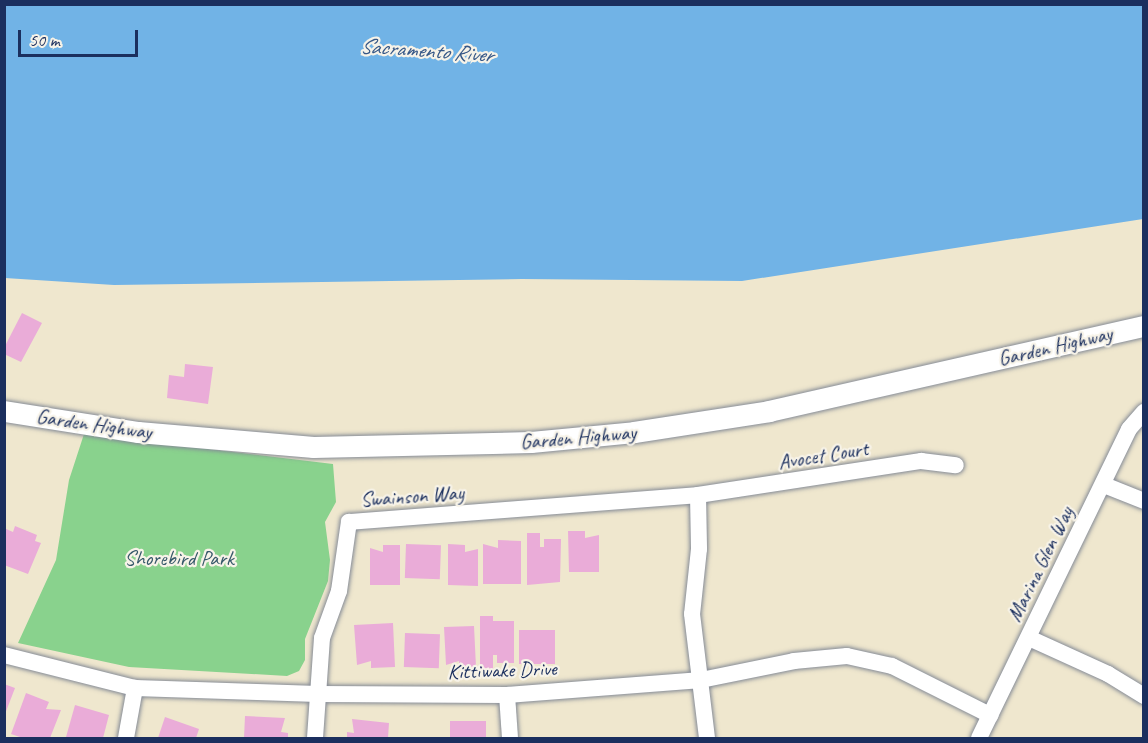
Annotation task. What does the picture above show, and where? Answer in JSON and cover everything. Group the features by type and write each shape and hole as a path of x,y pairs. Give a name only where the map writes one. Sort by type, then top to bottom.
{"main road":[{"name":"Garden Highway","path":"4,411 138,432 292,446 372,448 531,442 634,432 769,411 1143,326"}],"street":[{"name":"Marina Glen Way","path":"979,738 1104,485 1129,429 1143,412"},
{"name":"Avocet Court","path":"698,495 921,461 957,465"},
{"path":"1104,485 1143,501"},
{"path":"698,495 699,549 692,614 707,738"},
{"name":"Swainson Way","path":"315,738 322,638 339,591 350,522 698,495"},
{"path":"1029,638 1108,674 1143,696"},
{"name":"Kittiwake Drive","path":"4,655 135,688 318,694 507,695 701,680 825,656 857,657 892,666 990,715"},
{"path":"126,738 135,688"},
{"path":"507,695 510,738"}],"green space":[{"name":"Shorebird Park","path":"84,434 333,464 336,502 325,522 330,560 328,581 305,639 305,660 299,671 287,676 129,667 18,643 56,560 69,480"}],"water":[{"name":"Sacramento River","path":"4,5 1143,5 1143,219 742,281 522,279 114,285 5,278"}],"building":[{"path":"22,313 42,323 21,362 4,354 4,348"},
{"path":"185,364 213,367 208,404 167,398 169,375 184,377"},
{"path":"15,526 37,535 35,541 41,543 28,574 4,565 4,528 13,532"},
{"path":"568,531 585,531 585,538 599,535 599,572 569,572"},
{"path":"527,533 540,533 540,547 544,547 544,539 561,539 560,582 527,585"},
{"path":"498,540 521,541 521,584 483,584 483,544 498,548"},
{"path":"406,544 441,545 440,579 405,578"},
{"path":"448,544 465,545 465,552 478,549 478,586 448,585"},
{"path":"383,545 400,545 400,585 370,585 370,548 383,552"},
{"path":"480,616 493,616 493,621 514,621 514,663 497,663 497,655 493,655 493,669 480,669"},
{"path":"393,623 395,667 371,668 371,661 357,665 354,625"},
{"path":"474,626 476,667 459,667 459,661 446,665 444,627"},
{"path":"519,630 555,630 555,664 519,664"},
{"path":"405,633 440,634 439,668 404,667"},
{"path":"4,684 15,688 5,714 4,714"},
{"path":"26,693 49,702 46,709 61,710 50,738 23,738 11,734"},
{"path":"75,705 109,715 103,738 66,737"},
{"path":"245,716 285,718 281,732 288,733 288,738 244,738"},
{"path":"165,717 199,729 196,738 158,738"},
{"path":"352,719 389,723 388,738 347,738 347,732 354,733"},
{"path":"450,721 486,721 486,738 450,738"}]}
